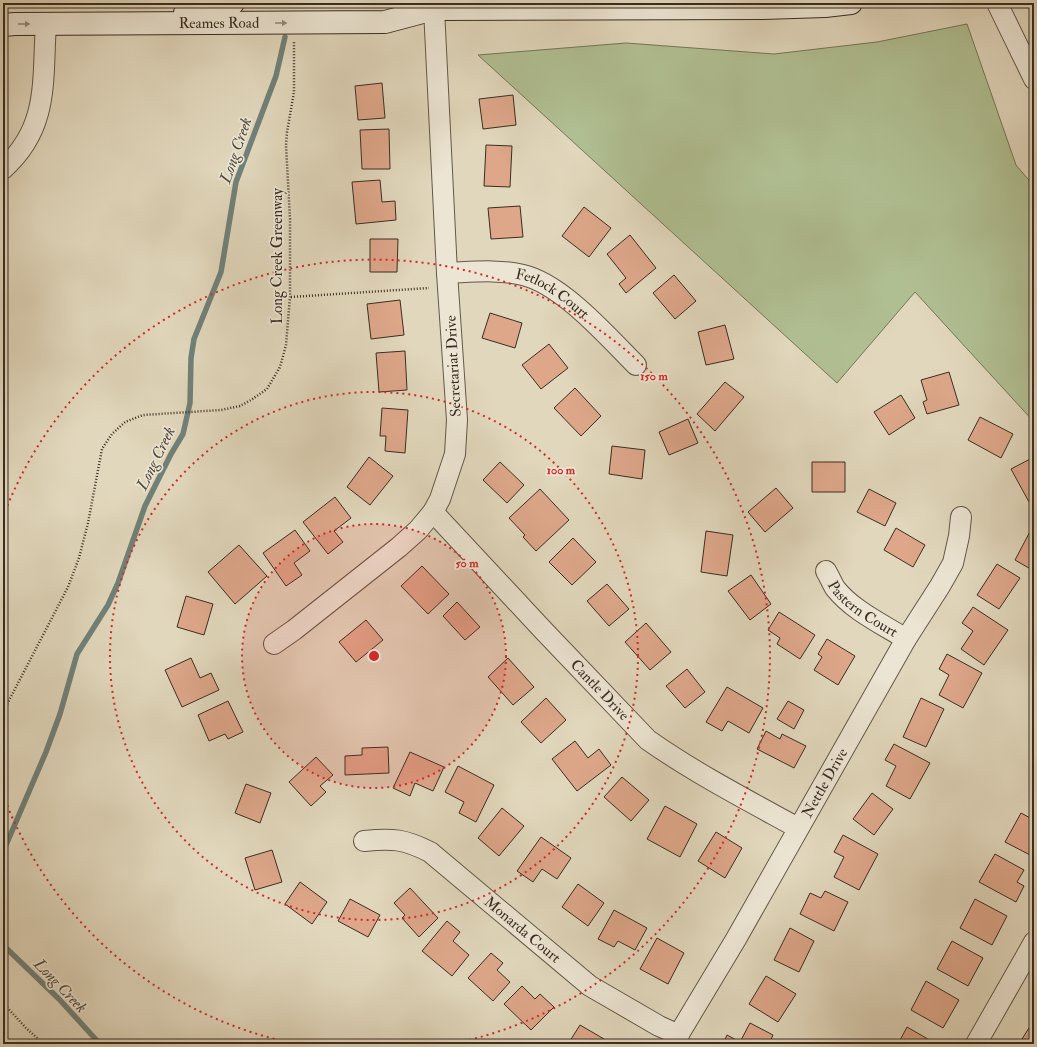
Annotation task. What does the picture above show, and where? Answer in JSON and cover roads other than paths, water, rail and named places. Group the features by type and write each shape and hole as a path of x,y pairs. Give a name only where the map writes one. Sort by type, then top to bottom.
{"main road":[{"path":"46,24 75,12 192,13 233,3"},
{"name":"Reames Road","path":"411,3 434,9"},
{"name":"Reames Road","path":"3,25 384,22 434,9 763,8 825,6 851,3"}],"street":[{"path":"997,3 1034,79"},
{"name":"Secretariat Drive","path":"274,644 294,630 399,547 418,530 433,512 440,499 455,454 457,420 447,273 434,9"},
{"path":"3,169 17,156 26,142 39,110 42,94 46,24"},
{"name":"Fetlock Court","path":"447,273 507,272 524,275 541,281 557,291 577,307 636,365"},
{"name":"Cantle Drive","path":"433,512 548,636 648,740 665,752 738,796 798,828"},
{"name":"Nettle Drive","path":"676,1040 736,939 906,639 926,609 953,563 959,536 961,517"},
{"name":"Pastern Court","path":"826,571 835,587 846,599 906,639"},
{"name":"Monarda Court","path":"364,841 387,839 403,840 430,852 590,986 659,1026 676,1040"},
{"path":"976,1044 1034,942"}],"waterway":[{"name":"Long Creek","path":"3,852 46,752 60,714 77,654 108,605 118,583 145,506 171,454 183,434 190,403 191,358 194,339 221,272 236,182 276,76 285,37"},
{"name":"Long Creek","path":"3,945 59,999 100,1044"}]}
